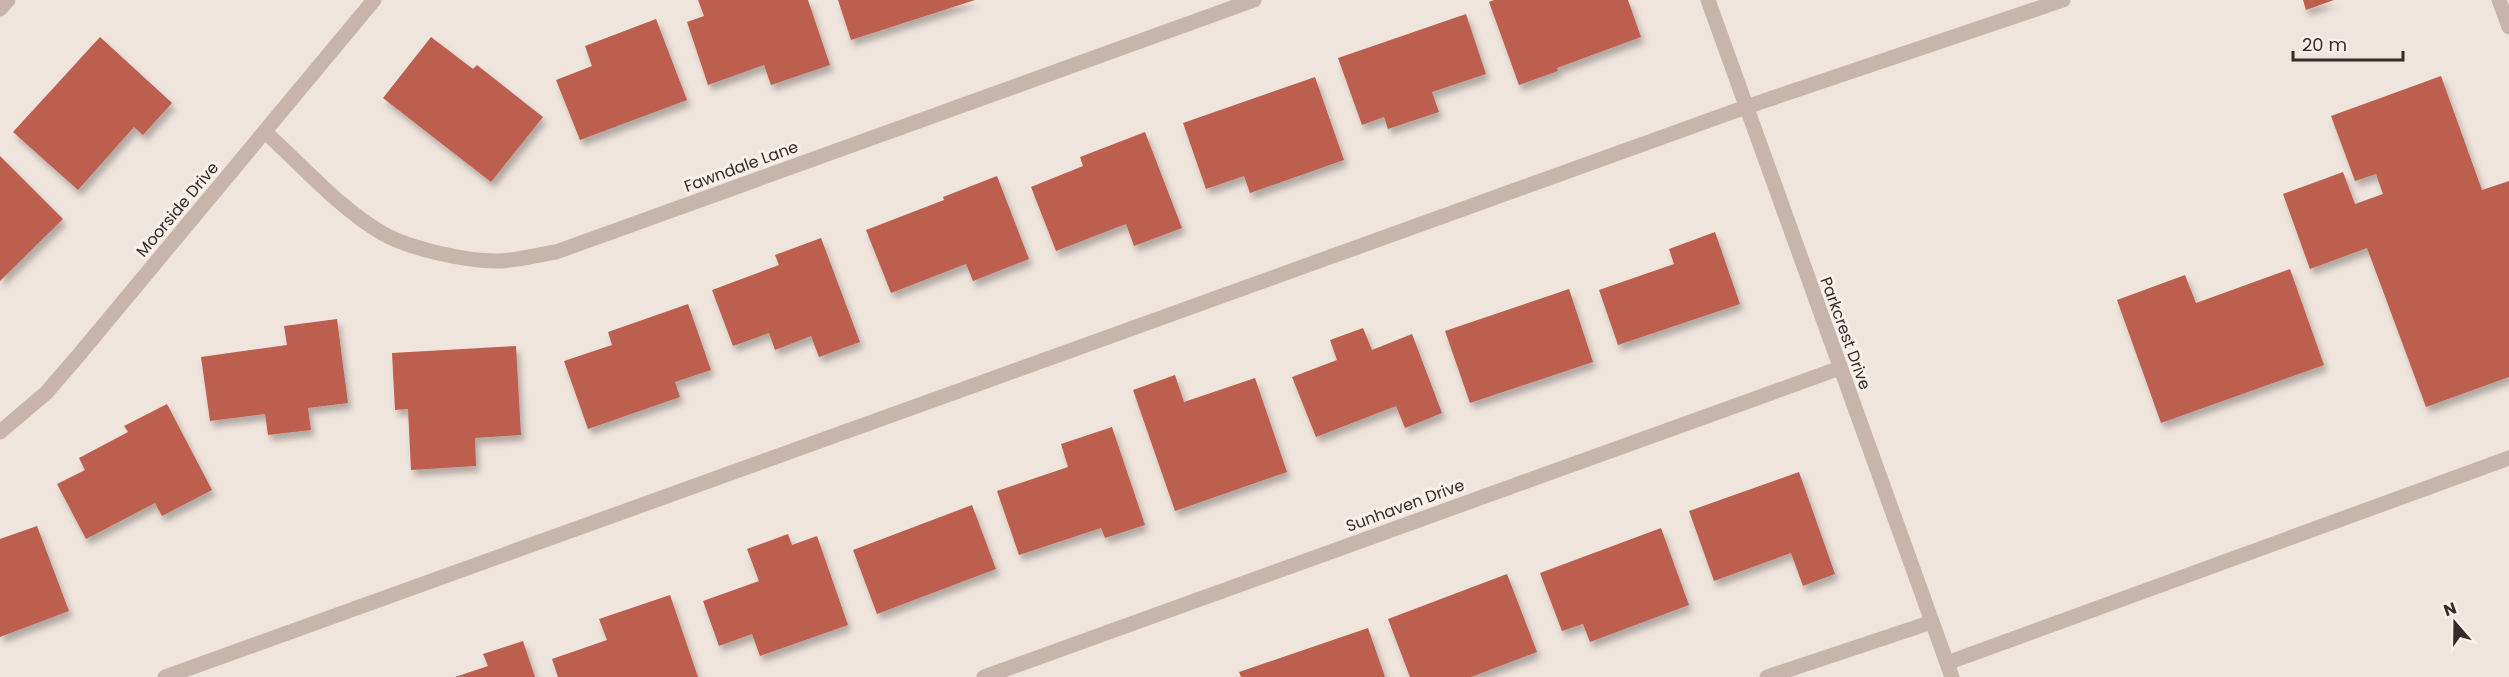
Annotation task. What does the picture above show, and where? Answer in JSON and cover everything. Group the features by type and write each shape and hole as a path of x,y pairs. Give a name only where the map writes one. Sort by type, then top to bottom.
{"street":[{"path":"0,9 8,0"},
{"name":"Moorside Drive","path":"0,432 46,393 374,0"},
{"name":"Fawndale Lane","path":"265,132 311,173 327,191 383,234 450,258 498,261 556,252 1254,0"},
{"name":"Parkcrest Drive","path":"1708,0 1950,670"},
{"path":"165,677 1746,107 2063,0"},
{"path":"2499,0 2509,27"},
{"name":"Sunhaven Drive","path":"984,677 1840,368"},
{"path":"1950,670 2509,458"},
{"path":"1767,677 1932,622"}],"building":[{"path":"698,0 808,0 830,65 771,85 764,65 708,85 687,22 704,16"},
{"path":"838,0 975,0 851,40"},
{"path":"1494,0 1628,0 1641,37 1557,68 1558,71 1519,85 1489,2"},
{"path":"2303,0 2334,0 2306,10"},
{"path":"1466,14 1486,74 1432,92 1439,112 1388,129 1384,117 1362,125 1338,58"},
{"path":"656,19 687,100 580,140 556,80 592,66 585,46"},
{"path":"100,37 172,103 143,135 134,127 78,190 13,132"},
{"path":"431,37 473,69 477,65 543,117 491,182 383,98"},
{"path":"2441,76 2482,190 2509,181 2509,377 2426,407 2367,248 2310,269 2283,194 2343,172 2355,204 2383,194 2376,174 2355,181 2331,116"},
{"path":"1315,77 1344,160 1250,193 1244,176 1206,189 1183,123"},
{"path":"1145,132 1182,228 1134,246 1126,224 1056,251 1031,187 1083,166 1080,157"},
{"path":"0,156 63,219 0,281"},
{"path":"997,176 1029,259 973,281 966,264 891,293 866,230 944,200 943,197"},
{"path":"1715,232 1740,304 1618,345 1599,290 1674,264 1669,249"},
{"path":"821,238 860,342 819,357 811,336 775,350 769,333 733,346 712,290 779,265 775,255"},
{"path":"2290,269 2324,365 2161,423 2117,300 2185,275 2196,303"},
{"path":"1569,289 1593,362 1470,403 1445,331"},
{"path":"688,304 711,370 675,382 680,397 588,429 564,361 612,345 608,332"},
{"path":"337,319 348,403 308,408 311,430 268,435 265,414 210,421 201,357 287,345 284,326"},
{"path":"1363,328 1372,350 1412,334 1442,413 1405,428 1396,406 1316,437 1292,377 1337,360 1330,340"},
{"path":"516,346 521,435 475,438 476,466 411,470 408,409 395,410 392,353"},
{"path":"1175,375 1184,402 1255,378 1287,472 1175,511 1133,390"},
{"path":"167,404 212,490 162,516 155,503 86,539 57,484 85,470 79,458 128,432 124,426"},
{"path":"1112,427 1145,525 1105,538 1101,528 1019,555 997,491 1068,467 1061,444"},
{"path":"1799,472 1835,574 1803,586 1791,553 1714,581 1689,511"},
{"path":"972,505 996,569 877,614 853,550"},
{"path":"37,526 69,611 0,637 0,539"},
{"path":"1661,528 1689,605 1590,642 1583,624 1562,631 1540,573"},
{"path":"788,534 792,545 817,536 848,625 760,656 752,634 719,646 703,601 759,581 747,549"},
{"path":"1507,574 1537,652 1471,677 1410,677 1388,619"},
{"path":"670,595 698,677 558,677 552,659 607,640 599,619"},
{"path":"1368,628 1385,677 1241,677 1239,672"},
{"path":"523,641 535,677 455,677 488,666 483,654"}]}
